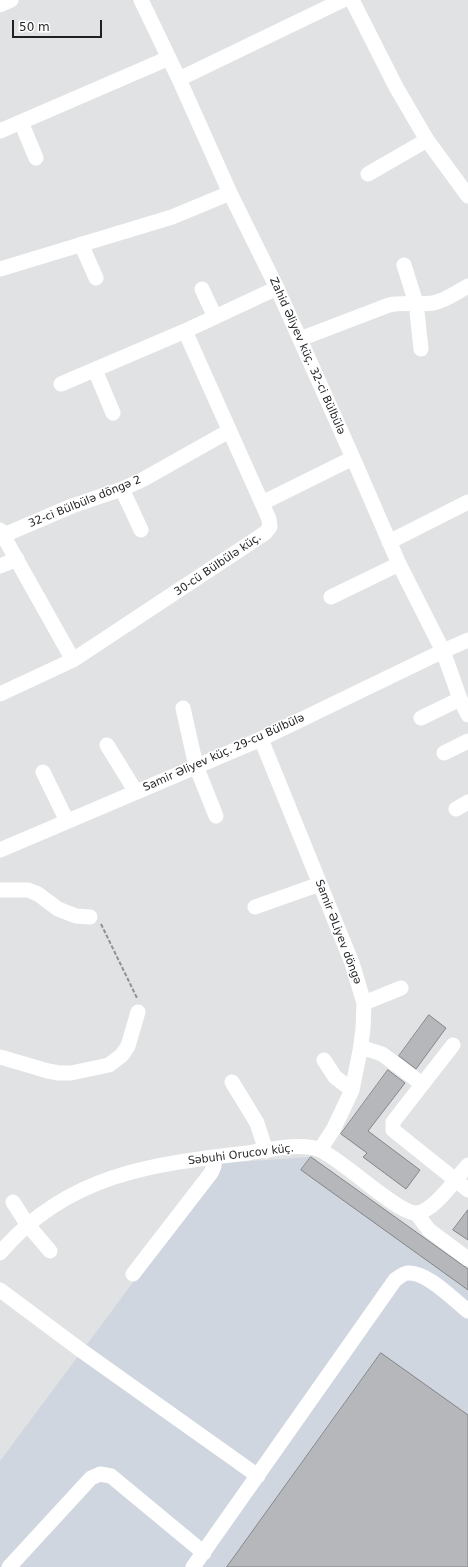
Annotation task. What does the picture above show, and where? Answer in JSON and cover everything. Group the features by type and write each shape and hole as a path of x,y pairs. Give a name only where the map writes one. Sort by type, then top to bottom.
{"street":[{"path":"0,4 11,0"},
{"name":"Zahid Əliyev küç. 32-ci Bülbülə","path":"141,0 179,79 230,193 277,288 399,564 443,651 460,699 468,715"},
{"path":"179,79 343,0"},
{"path":"352,0 396,87 427,140 468,196"},
{"path":"0,131 169,58"},
{"path":"21,122 36,158"},
{"path":"368,174 427,140"},
{"path":"0,269 172,217 230,193"},
{"path":"82,244 96,278"},
{"path":"404,265 416,303 421,349"},
{"path":"300,339 389,305 401,303 434,303 468,286"},
{"path":"61,384 185,331 277,288"},
{"path":"202,289 215,317"},
{"name":"30-cü Bülbülə küç.","path":"0,694 73,660 265,533 270,526 269,519 185,331"},
{"path":"95,370 113,413"},
{"name":"32-ci Bülbülə döngə 2","path":"2,533 72,506 122,490 229,431"},
{"path":"262,503 353,458"},
{"path":"122,490 141,530"},
{"path":"389,542 468,502"},
{"path":"2,533 73,660"},
{"path":"0,566 17,559"},
{"path":"331,597 399,564"},
{"name":"Samir Əliyev küç. 29-cu Bülbülə","path":"0,850 261,739 468,640"},
{"path":"421,718 460,699"},
{"path":"182,708 196,766 216,816"},
{"name":"Samir ƏLiyev döngə","path":"261,739 352,963 364,1003 361,1047 352,1090 334,1128 320,1150"},
{"path":"444,753 468,741"},
{"path":"107,745 136,792"},
{"path":"43,772 67,821"},
{"path":"255,907 320,884"},
{"path":"0,890 28,890 38,894 58,909 76,916 90,917"},
{"path":"364,1003 401,988"},
{"path":"0,1057 59,1073 71,1073 109,1065 122,1055 125,1050 138,1012"},
{"path":"453,1045 393,1122 392,1126 393,1130 468,1190"},
{"path":"361,1047 382,1054 422,1084"},
{"path":"324,1060 335,1078 352,1090"},
{"path":"232,1082 257,1123 266,1151"},
{"name":"Səbuhi Orucov küç.","path":"0,1252 26,1224 64,1198 81,1189 116,1176 171,1164 214,1157 305,1147 320,1150 402,1209 416,1213"},
{"path":"133,1274 211,1173 214,1166 214,1157"},
{"path":"468,1165 437,1202 429,1208 416,1213 429,1230 468,1259"},
{"path":"13,1202 26,1224 50,1251"},
{"path":"194,1567 395,1280 407,1273 416,1273 425,1277 468,1311"},
{"path":"0,1290 258,1476"},
{"path":"9,1567 91,1478 100,1474 111,1476 204,1553"}],"path":[{"path":"90,917 99,921 106,933 134,990 139,1003 138,1012"}],"shaded area":[{"path":"311,1157 301,1170 468,1290 468,1567 0,1567 0,1461 222,1163"}],"building":[{"path":"429,1015 446,1028 416,1069 399,1056"},
{"path":"388,1070 405,1083 368,1131 420,1170 406,1189 363,1157 367,1153 341,1134"},
{"path":"311,1157 468,1269 468,1290 301,1170"},
{"path":"468,1210 468,1240 453,1230"},
{"path":"381,1353 468,1415 468,1567 227,1567"}]}
